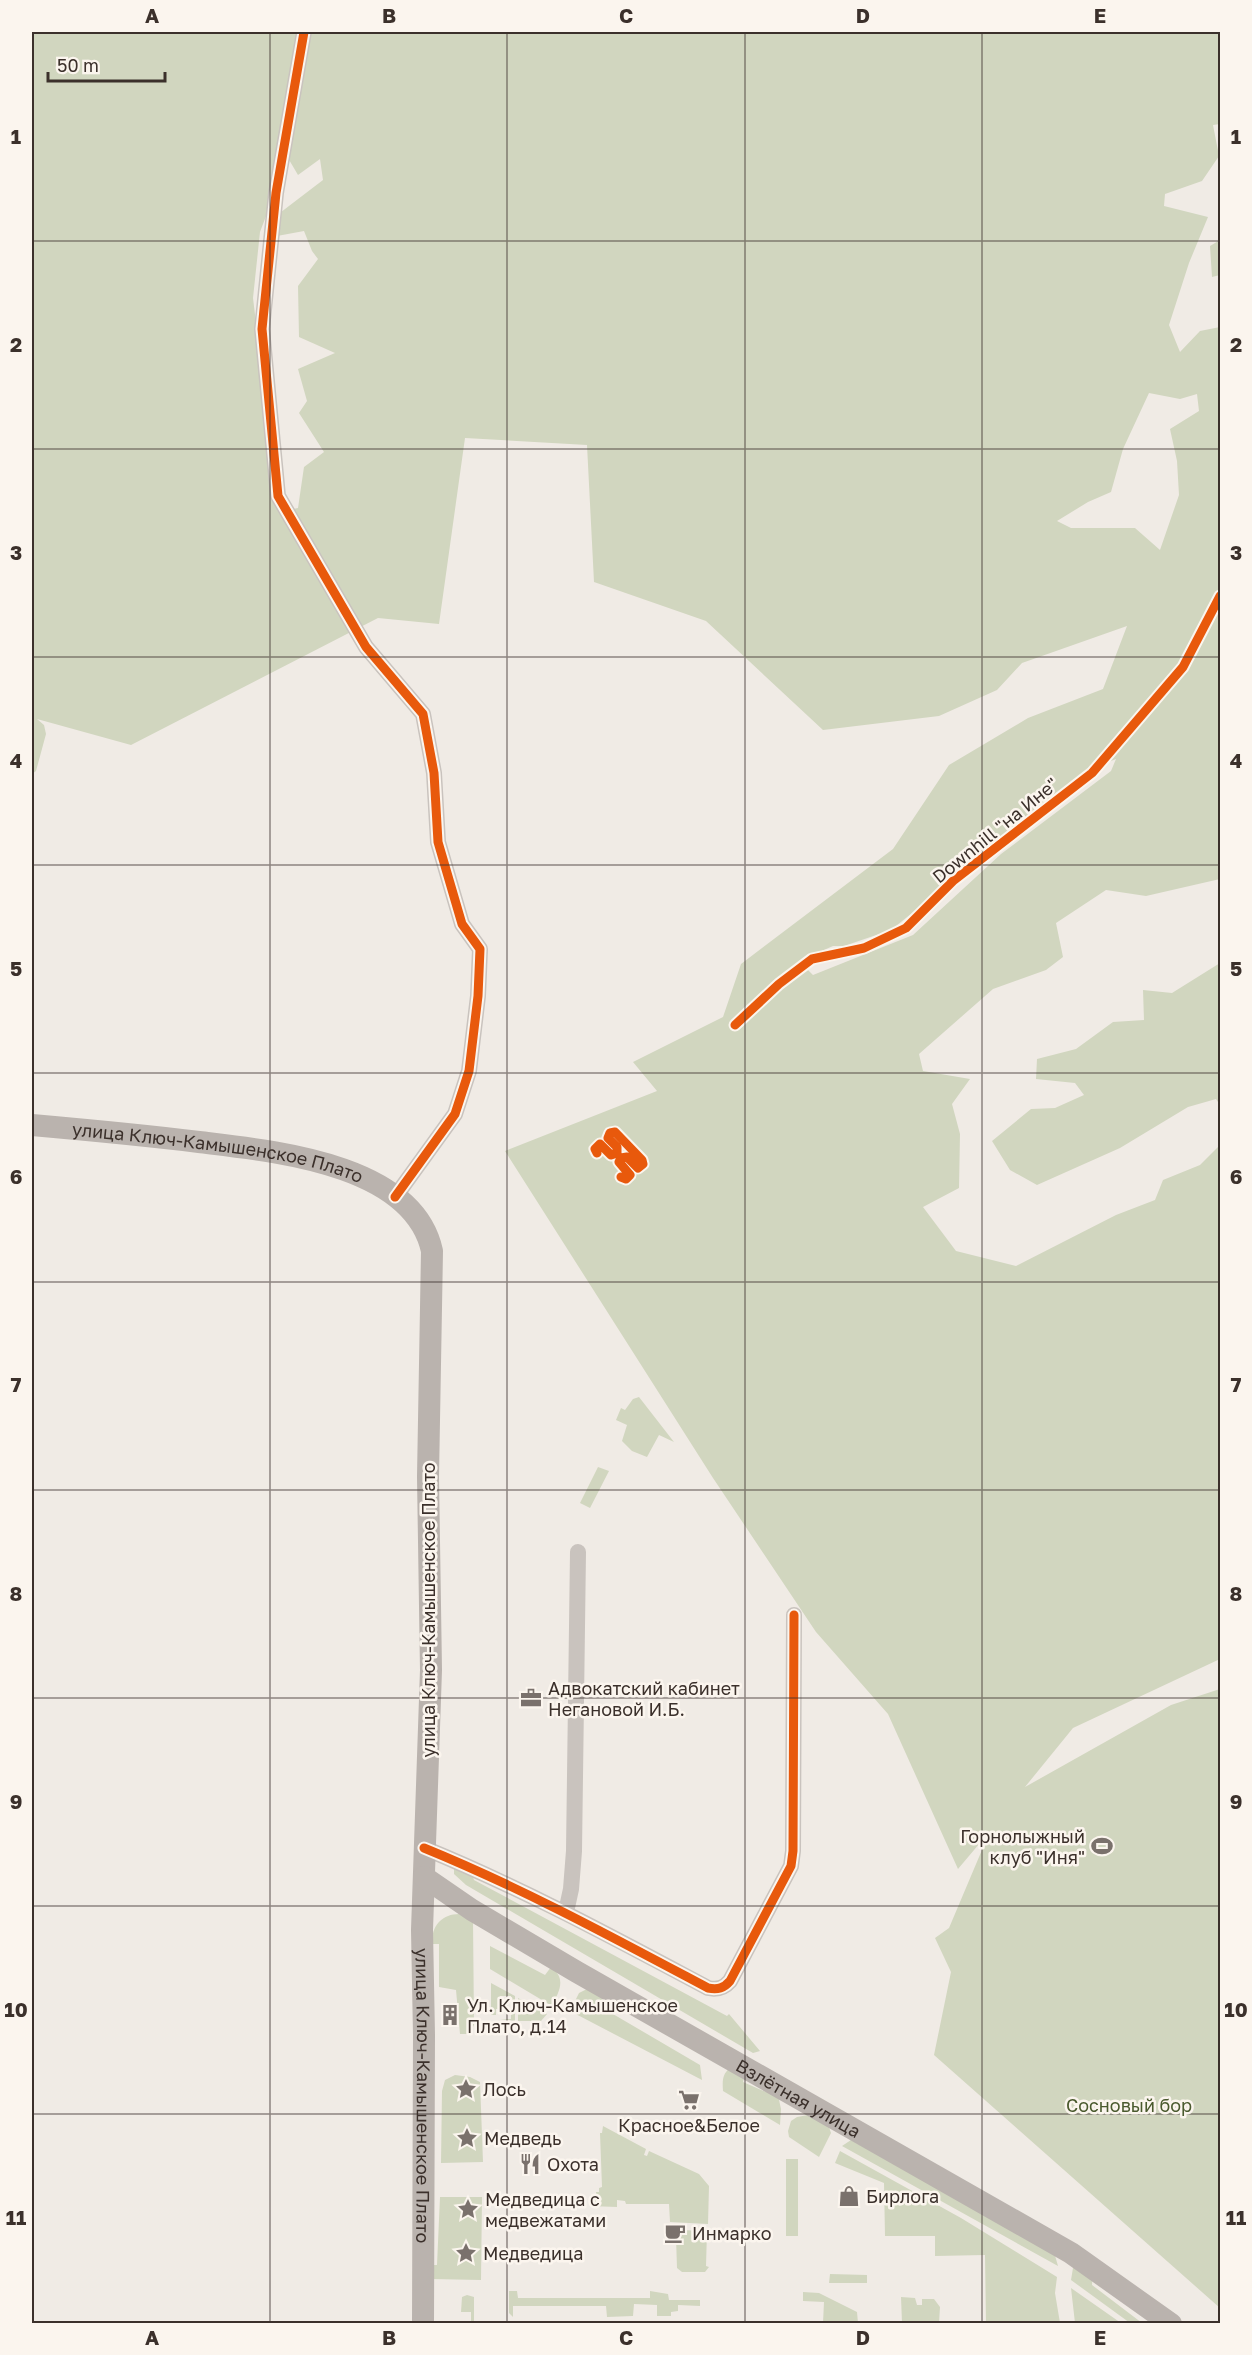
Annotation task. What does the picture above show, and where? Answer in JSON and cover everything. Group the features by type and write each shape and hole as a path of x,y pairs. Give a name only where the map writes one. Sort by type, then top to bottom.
{"main road":[{"name":"улица Ключ-Камышенское Плато","path":"32,1125 135,1134 307,1158 354,1174 395,1197 421,1222 429,1239 432,1251 428,1466 431,1670 422,1930 423,2324"},
{"name":"Взлётная улица","path":"424,1877 472,1910 793,2097 845,2124 1071,2253 1171,2324"},
{"path":"422,1930 432,1914 440,1909 457,1906 472,1910"}],"street":[{"path":"304,32 276,194 262,329 278,496 366,647 423,714 434,773 438,842 462,924 480,949 478,996 469,1071 455,1114 395,1197"},
{"path":"566,1912 571,1889 574,1851 578,1552"},
{"path":"424,1848 469,1866 566,1912 710,1988 720,1989 730,1981 791,1866 793,1851 794,1615"}],"green space":[{"name":"Сосновый бор","path":"32,32 1220,32 1220,124 1213,125 1219,156 1202,181 1165,194 1164,206 1208,217 1189,263 1169,325 1180,352 1200,331 1220,327 1220,879 1146,896 1106,890 1056,923 1063,957 1046,970 993,989 919,1054 923,1071 970,1079 952,1104 960,1134 959,1188 923,1207 956,1251 1016,1266 1116,1215 1155,1200 1163,1180 1200,1165 1220,1145 1220,1659 1073,1728 1025,1787 1171,1705 1220,1689 1220,2308 934,2055 951,1972 935,1938 949,1928 990,1831 958,1869 888,1714 816,1632 713,1478 505,1151 657,1091 633,1062 723,1017 741,964 893,849 949,765 1028,718 1103,689 1127,626 1022,663 997,690 939,716 823,730 706,621 594,582 587,445 465,438 439,624 378,618 131,745 37,719 44,725 46,734 36,771 32,774","holes":["288,158 298,175 320,159 323,180 268,222 277,236 304,231 318,259 298,286 299,337 335,353 298,369 307,401 299,413 324,452 304,467 298,508 279,512 253,298 260,232","1149,393 1180,399 1197,394 1199,411 1170,429 1177,461 1179,495 1160,550 1135,528 1071,528 1057,521 1088,502 1111,492 1123,449","1116,759 1111,771 1001,854 913,935 813,975 799,961 833,946 844,946 891,930 1091,769"]},
{"path":"1220,240 1220,275 1212,277 1210,246"},
{"path":"1220,963 1220,1105 1216,1099 1188,1107 1120,1148 1037,1185 1010,1170 992,1141 1031,1109 1055,1108 1084,1095 1075,1083 1036,1079 1037,1059 1076,1049 1113,1022 1144,1020 1143,990 1172,993"},
{"path":"639,1397 674,1442 659,1435 647,1457 632,1451 622,1441 627,1425 616,1420 621,1408 625,1410 633,1399"},
{"path":"598,1467 609,1471 590,1508 580,1503"},
{"path":"454,1868 472,1874 474,1880 727,2016 729,2014 760,2051 753,2053 466,1885 454,1874"},
{"path":"459,1914 473,1920 474,2025 469,2034 460,2034 456,1990 439,1987 439,1944 433,1944 433,1933 438,1923 447,1916"},
{"path":"490,1946 545,1975 551,1967 559,1976 560,1981 552,2006 490,1969"},
{"path":"491,1983 515,1996 515,2021 500,2019 511,2019 511,1996 500,1996 500,2009 496,2009 496,2015 491,2015"},
{"path":"587,1989 606,1997 601,2007 700,2065 702,2080 570,2011 579,1993"},
{"path":"518,1998 547,2014 541,2021 518,2021"},
{"path":"734,2065 746,2070 743,2082 766,2092 776,2086 781,2109 780,2125 723,2091 724,2076"},
{"path":"455,2075 470,2077 480,2082 483,2162 441,2163 442,2091 445,2080"},
{"path":"808,2115 829,2127 831,2133 819,2157 789,2137 791,2121"},
{"path":"603,2126 646,2149 644,2155 647,2156 649,2151 699,2174 709,2186 708,2224 670,2222 669,2204 626,2204 625,2201 617,2200 617,2207 590,2206 590,2195 596,2195 602,2187 600,2133 602,2133"},
{"path":"851,2140 1054,2252 1058,2266 842,2146"},
{"path":"840,2151 961,2218 1057,2277 1055,2293 1060,2323 986,2323 985,2255 935,2256 935,2236 885,2236 884,2183 835,2163"},
{"path":"786,2159 798,2159 798,2236 786,2236"},
{"path":"440,2197 482,2197 481,2280 431,2279 432,2265 437,2265"},
{"path":"680,2230 707,2231 706,2266 709,2267 705,2272 682,2272 677,2268 676,2237 680,2238"},
{"path":"1073,2268 1093,2270 1092,2285 1142,2323 1130,2323 1071,2280"},
{"path":"830,2274 867,2275 867,2283 829,2283"},
{"path":"1071,2288 1121,2323 1075,2323"},
{"path":"509,2291 517,2291 518,2298 650,2298 650,2291 668,2294 669,2300 700,2300 700,2306 678,2305 678,2311 671,2312 671,2316 657,2316 657,2305 634,2304 633,2316 607,2317 606,2306 513,2306 513,2317 509,2313"},
{"path":"803,2292 819,2293 857,2312 858,2323 823,2323 824,2302 803,2301"},
{"path":"467,2295 474,2297 474,2323 471,2323 471,2312 461,2312 462,2297"},
{"path":"901,2297 915,2298 917,2305 922,2305 922,2299 934,2299 940,2307 939,2323 902,2323"}],"cycle path":[{"path":"304,32 276,193 262,329 278,496 366,647 423,714 434,773 438,842 462,924 480,949 478,996 469,1071 455,1114 395,1197"},
{"name":"Downhill \"на Ине\"","path":"735,1025 779,984 812,959 864,948 906,928 953,881 1092,773 1183,667 1220,596"},
{"path":"597,1153 595,1149 600,1144 611,1155 617,1153 617,1147 608,1138 610,1133 615,1132 642,1160 643,1164 638,1168 627,1157 621,1158 619,1162 630,1175 626,1179 621,1177"},
{"path":"424,1848 532,1897 708,1988 718,1989 725,1985 730,1981 791,1866 793,1851 794,1615"}],"place":[{"name":"Адвокатский кабинет Негановой И.Б.","path":"531,1698"},
{"name":"Горнолыжный клуб \"Иня\"","path":"1102,1846"},
{"name":"Ул. Ключ-Камышенское Плато, д.14","path":"450,2015"},
{"name":"Лось","path":"466,2089"},
{"name":"Красное&Белое","path":"689,2100"},
{"name":"Медведь","path":"467,2138"},
{"name":"Охота","path":"530,2164"},
{"name":"Бирлога","path":"849,2196"},
{"name":"Медведица с медвежатами","path":"468,2209"},
{"name":"Инмарко","path":"675,2233"},
{"name":"Медведица","path":"466,2253"}]}
